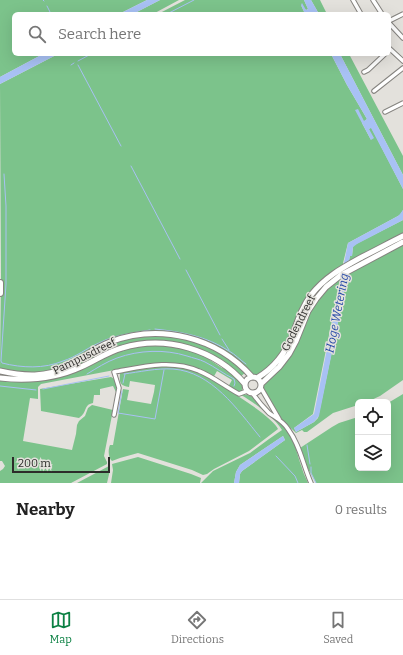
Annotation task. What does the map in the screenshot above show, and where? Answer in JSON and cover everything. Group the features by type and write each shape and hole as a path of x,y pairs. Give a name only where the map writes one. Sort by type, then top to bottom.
{"highway":[{"path":"0,283 0,293"}],"main road":[{"name":"Godendreef","path":"254,377 263,374 284,351 291,339 300,314 312,294 328,277 351,263 403,236"},
{"name":"Godendreef","path":"261,386 289,354 308,311 330,283 341,275 403,242"},
{"name":"Pampusdreef","path":"0,371 25,375 39,375 60,370 69,366 96,348 122,338 136,335 159,334 177,335 202,342 226,355 254,377"},
{"name":"Pampusdreef","path":"0,378 15,380 52,376 74,370 114,350 133,345 154,343 172,344 201,352 233,371 245,384"},
{"path":"254,377 261,382 261,386 258,392 253,394 248,393 244,386 246,380 254,377"}],"street":[{"path":"353,0 360,12"},
{"path":"373,0 381,12"},
{"path":"391,21 403,14"},
{"path":"391,24 403,38"},
{"path":"391,51 403,61"},
{"path":"364,72 382,56"},
{"path":"374,91 403,68"},
{"path":"385,112 403,103"},
{"path":"114,414 119,388 114,372 159,365 179,365 200,371 239,394 247,391"},
{"path":"261,386 279,420"},
{"path":"253,394 263,407 285,424 294,437 311,483"}],"green space":[{"path":"0,0 147,0 123,12 12,12 12,56 39,56 0,77"},
{"path":"160,0 179,0 157,12 137,12"},
{"path":"185,0 304,0 308,9 306,10 301,5 304,12 162,12"},
{"path":"311,0 320,0 326,12 318,12"},
{"path":"54,56 332,56 367,119 362,123 371,140 369,129 371,127 403,189 403,210 400,215 348,243 343,263 344,265 314,290 284,349 266,370 256,376 226,353 177,334 125,336 52,371 23,373 0,368 0,84"},
{"path":"341,56 350,56 403,156 403,175"},
{"path":"403,220 403,235 348,263 350,256 352,256 354,245"},
{"path":"403,243 403,380 374,399 355,399 355,406 333,413 307,432 302,430 296,433 278,416 264,391 263,386 264,383 282,365 309,311 322,292 341,276 313,414 294,428 296,432 314,422 318,418 341,308 346,274"},
{"path":"142,335 179,337 217,350 246,372 240,377 198,349 139,343 77,367 45,377 0,377 0,372 44,375 106,345"},
{"path":"157,344 191,350 211,359 210,360 222,368 228,369 243,384 242,391 239,393 228,387 232,380 217,371 213,378 179,364 125,368 41,384 38,387 38,399 30,398 23,441 72,450 77,425 85,416 88,408 92,405 113,410 104,456 107,464 71,483 0,483 0,471 5,466 2,461 0,461 0,379 53,377 125,348"},
{"path":"166,366 179,367 195,371 206,377 229,390 255,408 274,423 278,429 249,451 203,475 192,470 138,453 112,461 109,455 109,449 110,445 113,445 123,389 129,390 127,400 151,404 155,385 130,381 129,387 125,386 120,382 120,372"},
{"path":"111,377 116,383 116,392 113,386 100,389 100,395 94,395 93,403 88,405 82,416 79,418 41,411 40,389"},
{"path":"244,394 253,397 289,433 308,483 239,483 240,474 242,471 285,440 283,436 240,465 236,472 234,483 201,483 213,471 250,453 282,430 279,425 264,411 241,395"},
{"path":"403,394 403,483 316,483 304,461 300,448 339,423 355,418 355,471 391,471 391,401"},
{"path":"138,457 201,478 200,483 111,483 113,470 112,464"},
{"path":"109,466 110,470 107,483 77,483"}],"water":[{"path":"147,0 160,0 137,12 123,12"},
{"path":"304,0 311,0 318,12 304,12 301,5 302,3 306,10 308,9"},
{"path":"39,56 54,56 0,84 0,77"},
{"path":"332,56 341,56 403,175 403,189 371,128 369,129 374,138 371,140 355,110 358,109 364,121 367,119"},
{"name":"Hoge Wetering","path":"403,210 403,220 353,247 319,416 314,422 296,432 294,428 314,414 348,243 398,216"},
{"path":"283,436 285,440 242,471 240,474 239,483 234,483 236,472 240,465"}],"waterway":[{"path":"171,12 194,0"},
{"path":"47,6 50,12"},
{"path":"78,61 87,56"},
{"path":"78,65 121,146"},
{"path":"131,166 180,259"},
{"path":"4,174 6,206 6,284 2,363 25,367 56,364 105,340 150,330"},
{"path":"186,270 220,335"},
{"path":"155,329 184,333 203,338 231,352 246,364"},
{"path":"222,339 229,350"},
{"path":"87,374 109,361 125,355 161,351 179,354 205,362 234,379 234,386"},
{"path":"124,374 173,369 200,377 212,384 233,404 260,437"},
{"path":"122,391 118,413 155,419 164,370"},
{"path":"123,383 125,374"},
{"path":"43,389 109,376"},
{"path":"0,386 36,390"},
{"path":"307,445 310,464"},
{"path":"276,456 295,476 298,483"},
{"path":"311,467 311,473 316,483"}]}
